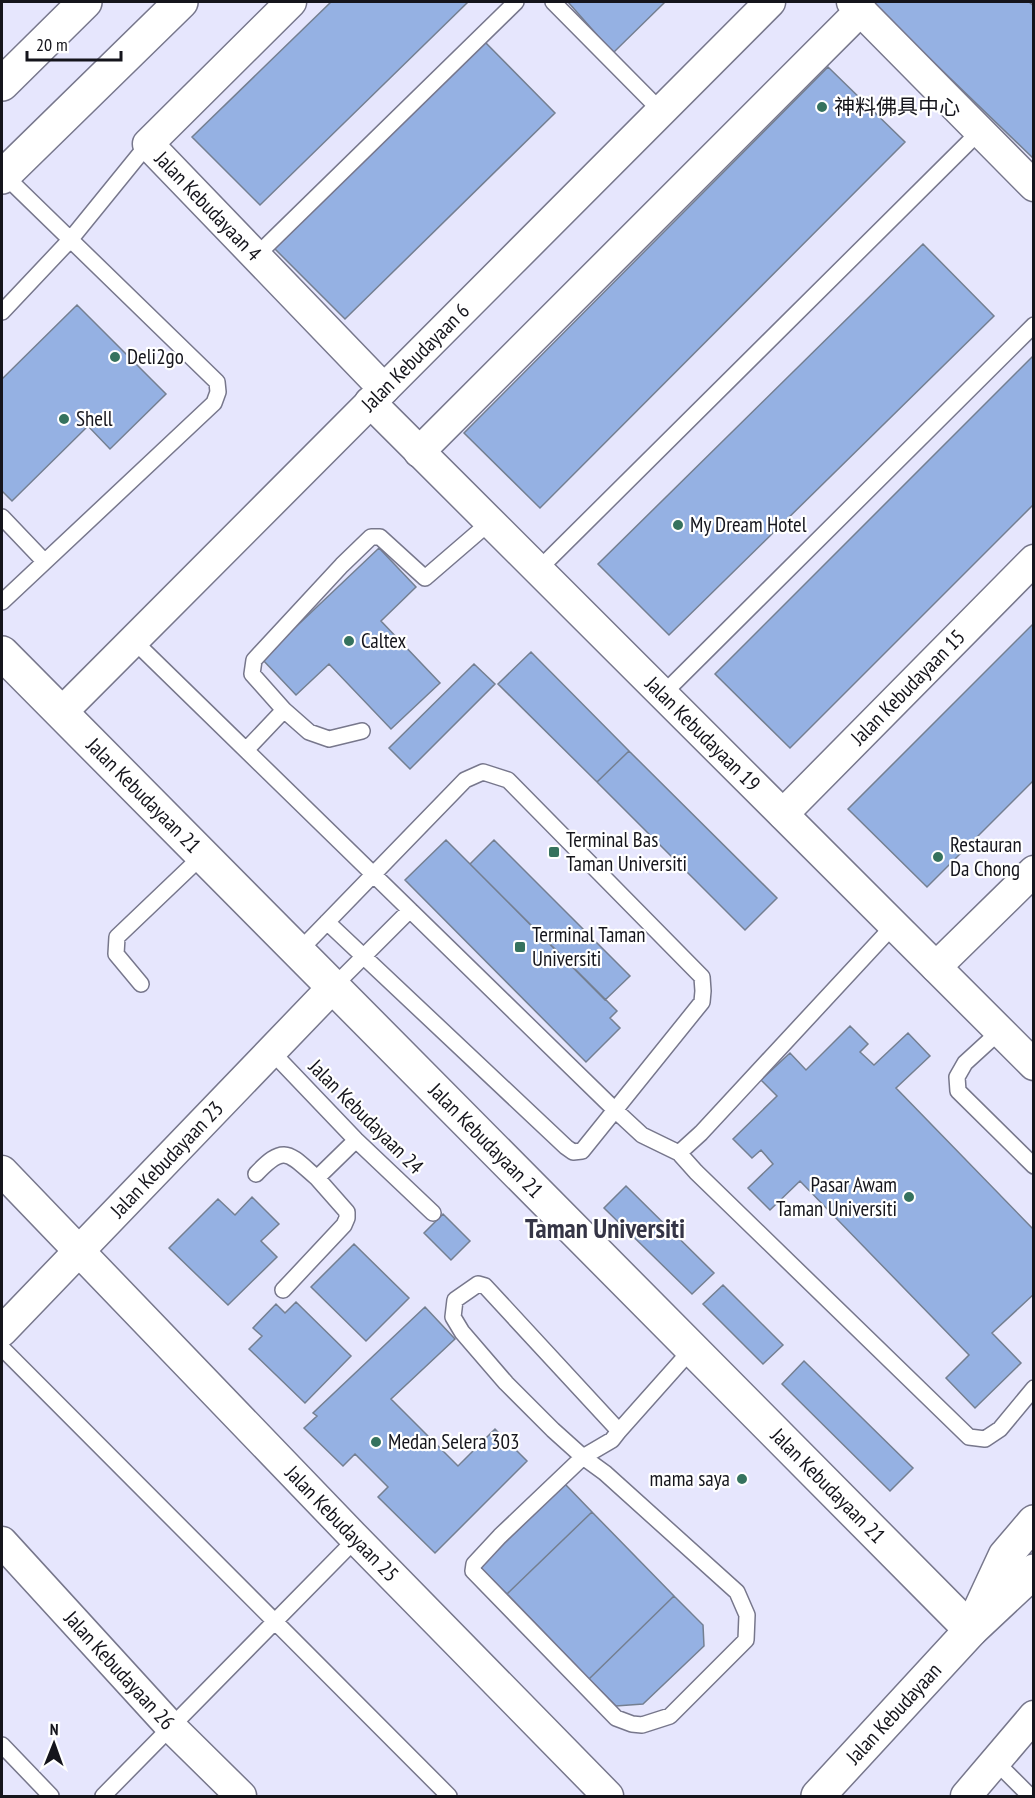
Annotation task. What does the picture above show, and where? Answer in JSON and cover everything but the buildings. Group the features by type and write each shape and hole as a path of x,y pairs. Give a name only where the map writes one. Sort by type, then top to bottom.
{"street":[{"path":"2,84 85,2"},
{"path":"3,176 181,2"},
{"name":"Jalan Kebudayaan 4","path":"291,2 148,144 256,256 377,396"},
{"name":"Jalan Kebudayaan 6","path":"61,712 770,2"},
{"path":"420,452 856,6 1034,186"},
{"name":"Jalan Kebudayaan 19","path":"377,396 420,452 1000,1031 1031,1057"},
{"name":"Jalan Kebudayaan 15","path":"783,814 1034,560"},
{"name":"Jalan Kebudayaan 21","path":"2,653 971,1630"},
{"path":"936,967 1034,871"},
{"name":"Jalan Kebudayaan 23","path":"2,1331 333,987"},
{"name":"Jalan Kebudayaan 25","path":"2,1171 608,1797"},
{"name":"Jalan Kebudayaan","path":"971,1630 1005,1556 1034,1522"},
{"name":"Jalan Kebudayaan 26","path":"2,1542 172,1728 241,1797"},
{"name":"Jalan Kebudayaan","path":"818,1797 971,1630 1034,1571"},
{"path":"966,1797 1034,1716"}],"lane":[{"path":"256,256 516,2"},
{"path":"553,2 661,111"},
{"path":"538,570 980,131"},
{"path":"2,312 70,240 148,144"},
{"path":"2,602 43,561 214,403 218,392 217,382 3,176"},
{"path":"663,694 1034,325"},
{"path":"2,517 43,561"},
{"path":"362,731 329,739 309,732 284,710 252,674 254,660 371,537 380,537 425,578 490,522"},
{"path":"134,640 615,1110 642,1135 679,1153 969,1437 985,1439 1000,1429 1034,1388"},
{"path":"246,750 284,710"},
{"path":"298,952 327,922 374,874 465,780 483,772 508,780 702,977 702,1002 582,1151 573,1152 327,922"},
{"path":"141,984 116,954 117,937 151,902 203,855"},
{"path":"333,987 410,910"},
{"path":"679,1153 701,1133 894,925"},
{"path":"1000,1031 965,1063 957,1077 958,1091 1034,1166"},
{"name":"Jalan Kebudayaan 24","path":"270,1050 356,1140 433,1213"},
{"path":"317,1178 356,1140"},
{"path":"256,1174 270,1160 282,1154 290,1156 317,1178 346,1212 347,1218 344,1225 283,1290"},
{"path":"619,1431 485,1286 478,1284 455,1300 453,1317 462,1332 506,1383 552,1430 583,1457 605,1473 737,1592 747,1615 746,1640 678,1710 658,1721 642,1725 616,1719 476,1575 472,1568 500,1536 583,1457 612,1440 692,1348"},
{"path":"2,1348 448,1797"},
{"path":"103,1797 356,1539"},
{"path":"2,1745 51,1797"},
{"path":"996,1762 1030,1797"}],"place":[{"name":"神料佛具中心","path":"822,107"},
{"name":"Deli2go","path":"115,357"},
{"name":"Shell","path":"64,419"},
{"name":"My Dream Hotel","path":"678,525"},
{"name":"Caltex","path":"349,641"},
{"name":"Terminal Bas Taman Universiti","path":"554,852"},
{"name":"Restauran Da Chong","path":"938,857"},
{"name":"Terminal Taman Universiti","path":"520,947"},
{"name":"Pasar Awam Taman Universiti","path":"909,1197"},
{"name":"Medan Selera 303","path":"376,1442"},
{"name":"mama saya","path":"742,1479"}],"district":[{"name":"Taman Universiti","path":"605,1229"}]}
